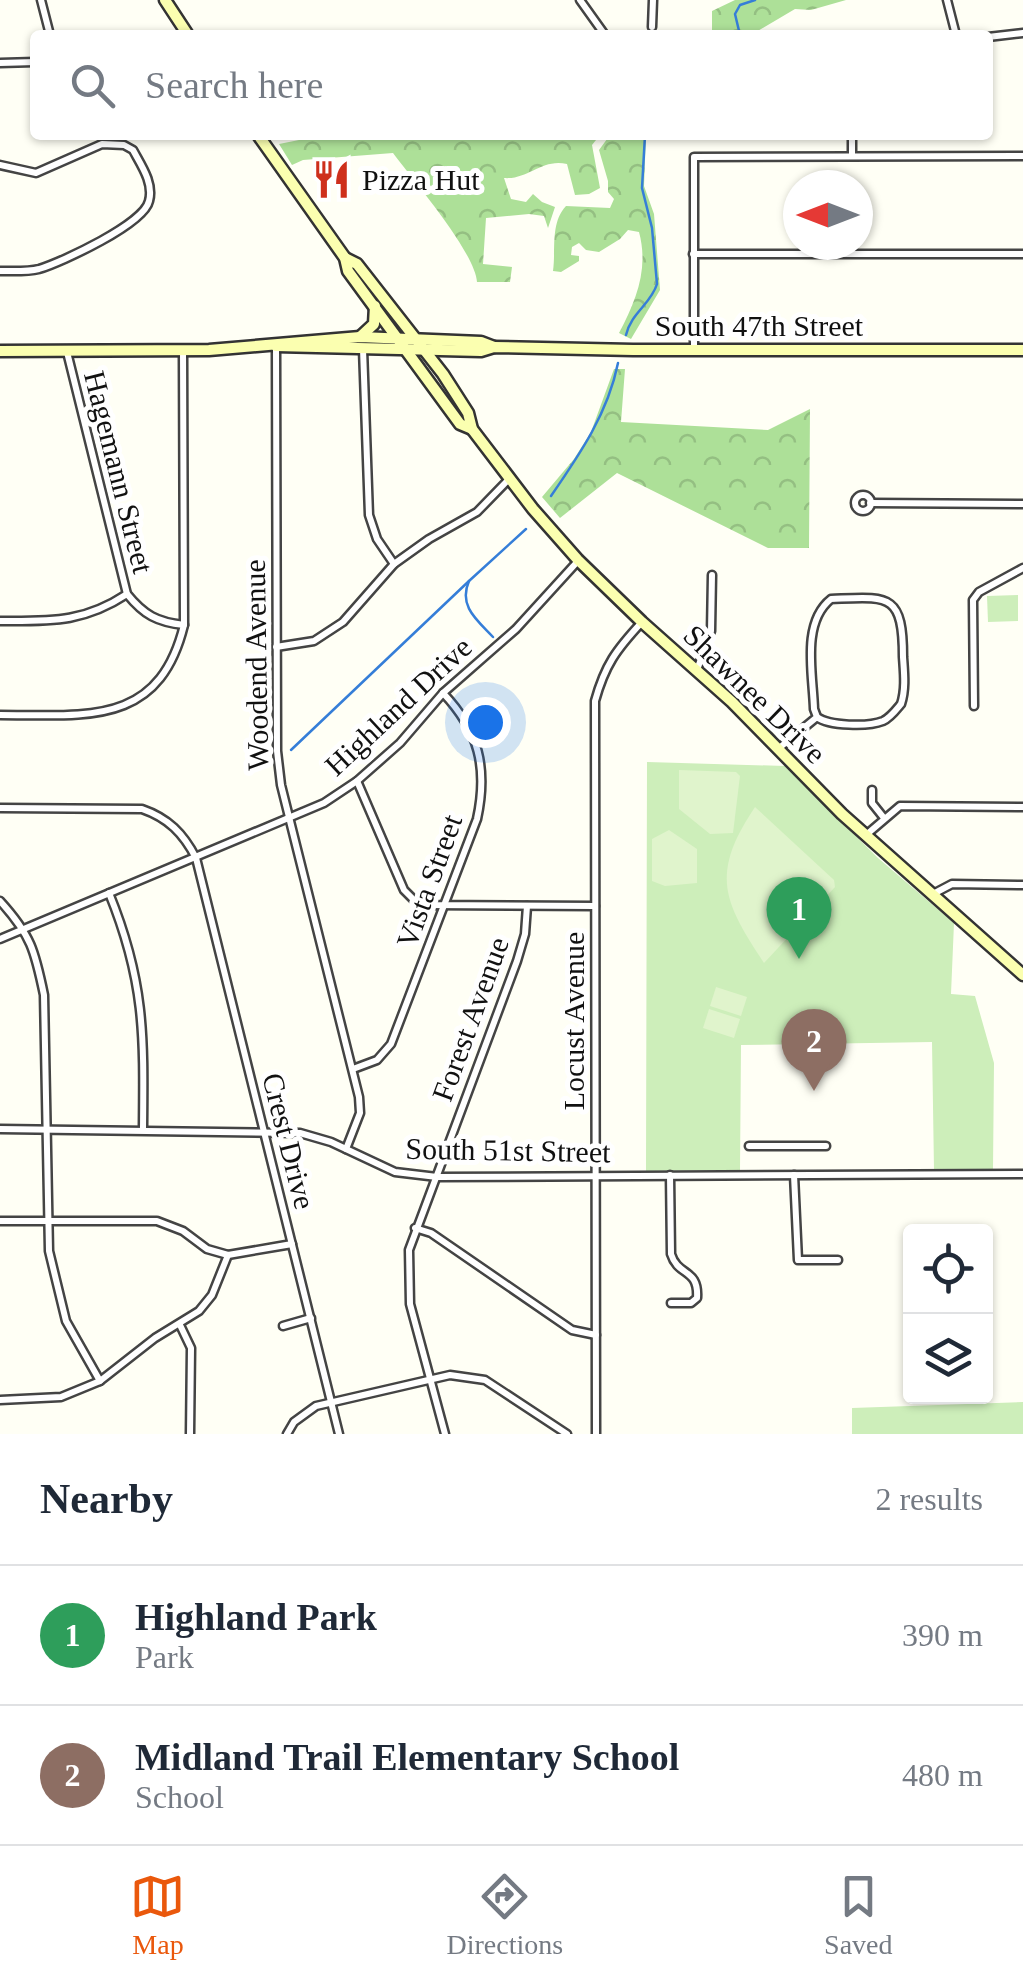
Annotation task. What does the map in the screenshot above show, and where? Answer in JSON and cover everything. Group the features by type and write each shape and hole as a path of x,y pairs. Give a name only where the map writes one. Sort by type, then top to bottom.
{"main road":[{"path":"171,2 185,30"},
{"name":"Shawnee Drive","path":"262,140 346,258 357,264 426,350 468,413 472,430"},
{"name":"Shawnee Drive","path":"346,258 348,271 460,424 472,430 578,560 866,835 1023,974"},
{"path":"362,343 374,324 374,305"},
{"name":"South 47th Street","path":"0,351 184,350 362,343 398,337 494,346 1023,350"},
{"name":"South 47th Street","path":"362,343 407,350 487,351 494,346"},
{"path":"443,374 447,356 456,350"}],"street":[{"path":"41,0 49,30"},
{"path":"580,0 601,30"},
{"path":"652,0 652,27"},
{"path":"948,0 955,30"},
{"path":"993,36 1023,33"},
{"path":"0,63 30,62"},
{"path":"852,140 852,156"},
{"path":"0,166 36,173 102,144 128,148 148,177 149,203 143,212 104,238 36,270 0,271"},
{"path":"694,350 694,157 1023,156"},
{"path":"693,254 1023,254"},
{"path":"362,343 369,515 377,539 394,564"},
{"name":"Woodend Avenue","path":"276,346 277,750 290,819 353,1070 360,1113 346,1149"},
{"path":"0,715 90,715 130,704 149,692 177,654 184,625 184,350"},
{"name":"Hagemann Street","path":"66,351 126,594 140,611 158,622 184,625"},
{"path":"276,646 314,641 343,622 394,564 477,512 510,478"},
{"path":"870,503 1023,504"},
{"name":"Highland Drive","path":"0,939 324,804 357,781 400,742 444,693 516,629 578,560"},
{"path":"974,706 974,600 978,592 1023,568"},
{"path":"696,670 711,632 712,575"},
{"path":"0,621 75,619 102,611 126,594"},
{"path":"876,598 897,609 903,625 901,704 877,723 825,723 817,716 812,627 818,610 830,599 876,598"},
{"name":"Locust Avenue","path":"596,1434 595,702 602,674 613,653 642,622"},
{"name":"Vista Street","path":"353,1070 386,1053 477,819 483,793 483,766 476,738 462,713 444,693"},
{"path":"778,749 817,716"},
{"path":"357,781 404,890 414,900 445,906 595,906"},
{"path":"872,790 872,803 884,818"},
{"path":"866,835 900,806 1023,807"},
{"path":"0,808 142,809 172,825 196,858"},
{"name":"Crest Drive","path":"196,858 339,1434"},
{"path":"933,894 952,884 1023,886"},
{"path":"109,894 130,950 142,1008 143,1128"},
{"path":"0,901 25,928 44,995 47,1221 55,1285 66,1321 100,1381"},
{"name":"Forest Avenue","path":"444,1434 409,1290 409,1250 517,961 525,934 527,906"},
{"name":"South 51st Street","path":"0,1129 264,1130 316,1136 395,1172 437,1176 1023,1174"},
{"path":"749,1146 826,1146"},
{"path":"794,1174 798,1260 838,1260"},
{"path":"670,1175 671,1254 674,1262 692,1275 698,1288 697,1298 691,1303 671,1302"},
{"path":"0,1221 157,1221 182,1231 207,1249 228,1255 292,1244"},
{"path":"415,1228 432,1232 572,1330 596,1334"},
{"path":"0,1400 61,1397 100,1381 155,1338 199,1311 212,1295 228,1255"},
{"path":"283,1326 311,1318"},
{"path":"180,1325 191,1348 190,1434"},
{"path":"286,1434 305,1412 331,1402 458,1374 485,1380 566,1434"}],"green space":[{"path":"735,0 846,0 811,10 795,9 759,30 712,30 712,11"},
{"path":"299,140 596,140 592,145 600,188 575,195 567,164 558,163 504,178 511,199 526,202 533,194 555,207 548,228 544,216 486,218 483,264 512,267 510,282 477,282 455,235 393,153 303,160 292,165 279,144"},
{"path":"606,140 646,140 644,186 654,214 660,290 631,339 619,333 642,272 639,232 628,230 599,252 586,250 579,243 572,247 571,255 579,256 579,261 561,272 553,271 556,228 566,206 610,208 614,199 608,192 599,150"},
{"path":"614,369 625,369 621,422 768,430 810,409 809,548 768,548 617,473 560,518 542,497 591,432"},
{"path":"1018,595 1018,621 988,622 987,596"},
{"path":"647,762 785,766 878,858 954,923 951,994 975,996 994,1063 993,1169 934,1170 932,1042 741,1045 740,1170 646,1171"},
{"path":"679,770 736,772 740,776 733,833 710,834 679,809"},
{"path":"755,807 834,880 835,887 764,963 739,922 727,887 732,851"},
{"path":"669,830 697,849 697,883 665,886 652,881 652,839"},
{"path":"716,987 747,997 741,1016 710,1006"},
{"path":"709,1009 740,1019 734,1038 703,1028"},
{"path":"1023,1402 1023,1434 852,1434 852,1408"}],"waterway":[{"path":"739,30 735,14 740,5 755,0"},
{"path":"626,335 657,284 652,228 642,188 645,140"},
{"path":"551,496 600,416 618,363"},
{"path":"493,637 471,612 466,590 469,581 526,529"},
{"path":"291,750 469,581"}],"place":[{"name":"Pizza Hut","path":"332,179"},
{"name":"Highland Park","path":"799,959"},
{"name":"Midland Trail Elementary School","path":"814,1091"}]}
